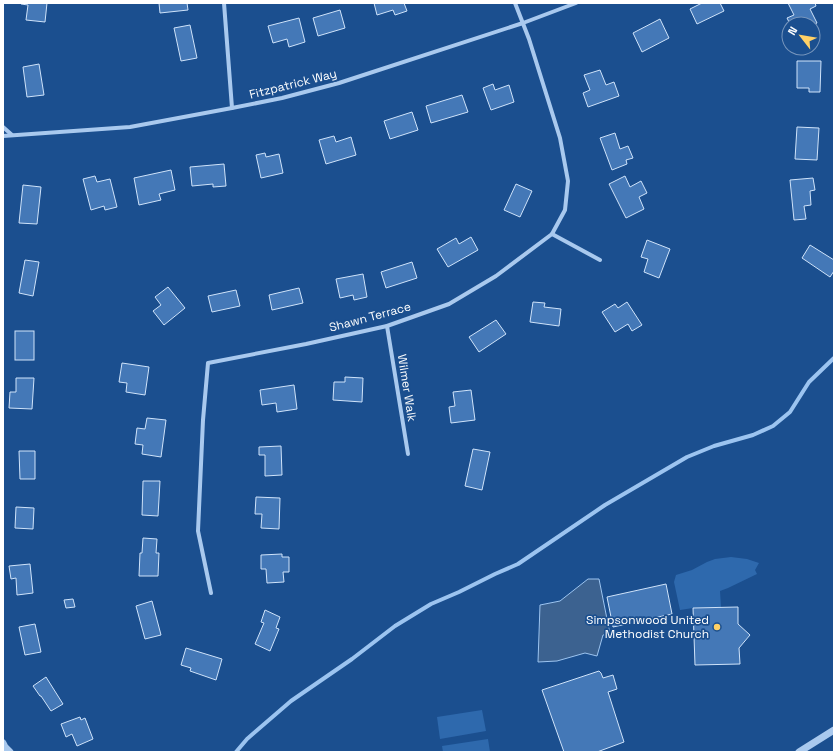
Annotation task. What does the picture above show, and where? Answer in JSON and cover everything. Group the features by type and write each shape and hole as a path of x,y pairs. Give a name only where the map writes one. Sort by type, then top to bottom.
{"street":[{"path":"224,3 232,108"},
{"name":"Shawn Terrace","path":"211,593 198,531 203,420 208,363 306,344 387,326 449,304 496,276 552,234 565,210 568,181 560,138 516,3"},
{"name":"Fitzpatrick Way","path":"3,136 130,127 282,98 339,83 523,23 576,3"},
{"path":"3,127 12,135"},
{"path":"552,234 600,260"},
{"name":"Wilmer Walk","path":"387,326 408,454"},
{"path":"799,752 834,730"},
{"path":"3,743 10,752"}],"shaded area":[{"path":"731,557 747,559 759,563 755,570 757,574 720,591 721,607 680,610 674,582 676,575 692,570 715,559"},
{"path":"588,579 599,579 610,634 603,635 597,656 585,653 557,661 538,662 540,605 560,601"},
{"path":"482,710 486,731 440,739 437,717"},
{"path":"488,739 490,752 443,752 442,746"}],"building":[{"path":"21,3 47,3 45,22 26,20 28,5"},
{"path":"159,3 187,3 188,10 160,13"},
{"path":"374,3 404,3 407,11 395,15 393,10 377,15"},
{"path":"702,3 720,3 724,11 697,24 690,9"},
{"path":"788,3 815,3 816,6 810,9 814,16 792,16 794,15"},
{"path":"340,10 345,28 318,36 313,18"},
{"path":"299,18 305,42 289,47 287,39 273,43 268,26"},
{"path":"660,19 669,38 642,52 633,33"},
{"path":"190,25 197,58 181,61 174,28"},
{"path":"797,61 821,61 820,92 809,92 809,88 797,88"},
{"path":"39,64 44,95 27,97 23,67"},
{"path":"600,70 606,85 614,82 619,96 588,107 583,93 590,90 584,75"},
{"path":"493,84 495,90 509,85 514,102 491,110 483,88"},
{"path":"462,95 468,112 431,123 426,106"},
{"path":"412,112 418,130 390,139 384,121"},
{"path":"797,127 819,128 817,160 795,159"},
{"path":"615,133 620,149 628,146 633,158 626,160 627,164 612,170 600,138"},
{"path":"334,136 336,142 351,137 356,155 326,164 319,140"},
{"path":"265,153 266,157 279,154 283,173 261,178 256,155"},
{"path":"224,164 226,186 213,187 213,184 192,186 190,167"},
{"path":"171,170 175,190 159,194 161,200 139,205 134,178"},
{"path":"95,176 97,182 110,179 117,207 105,210 104,206 91,210 83,179"},
{"path":"625,176 630,187 641,181 647,193 639,197 644,209 626,218 609,184"},
{"path":"813,178 815,190 810,191 811,205 804,206 806,219 794,220 790,180"},
{"path":"516,184 532,191 520,217 504,210"},
{"path":"23,185 41,187 37,224 19,223"},
{"path":"471,237 478,250 448,267 437,249 456,238 459,244"},
{"path":"647,240 670,249 659,278 644,272 648,259 641,257"},
{"path":"810,245 834,260 834,271 830,277 802,258"},
{"path":"25,260 39,262 33,296 19,293"},
{"path":"412,262 417,278 386,288 381,272"},
{"path":"363,274 367,297 354,300 353,295 340,298 336,279"},
{"path":"168,287 185,308 164,325 153,311 161,305 155,297"},
{"path":"299,288 303,303 272,310 269,295"},
{"path":"236,290 240,306 212,312 208,296"},
{"path":"533,302 545,303 544,307 561,309 559,326 530,322"},
{"path":"627,302 642,325 632,331 628,324 615,332 602,312 615,304 618,308"},
{"path":"496,320 506,334 479,352 469,337"},
{"path":"15,331 34,331 34,360 15,360"},
{"path":"122,363 149,367 145,395 126,392 127,383 119,382"},
{"path":"345,377 363,378 362,402 333,400 334,382 345,382"},
{"path":"16,378 34,378 32,409 9,408 10,392 16,392"},
{"path":"294,385 297,409 277,412 276,403 262,405 260,390"},
{"path":"471,390 475,420 451,423 449,407 455,406 453,392"},
{"path":"147,418 166,420 161,457 142,454 143,445 135,444 137,428 145,429"},
{"path":"281,446 282,475 265,476 265,455 259,455 259,447"},
{"path":"473,449 490,452 482,490 465,486"},
{"path":"19,451 35,451 35,479 20,479"},
{"path":"143,481 160,481 158,516 142,515"},
{"path":"256,497 280,498 279,529 261,528 262,514 255,514"},
{"path":"16,507 34,508 33,529 15,528"},
{"path":"143,538 157,539 156,553 159,553 158,576 139,576 140,553 142,553"},
{"path":"282,554 282,557 289,557 289,572 283,572 284,582 267,583 266,569 261,569 261,555"},
{"path":"30,564 33,593 17,595 16,578 11,579 9,566"},
{"path":"666,584 672,614 613,627 607,597"},
{"path":"73,599 75,607 66,608 64,600"},
{"path":"152,601 161,635 145,639 136,606"},
{"path":"738,607 738,624 750,635 739,648 740,664 695,665 693,608"},
{"path":"265,610 280,617 276,628 279,629 270,651 255,644 264,623 261,622"},
{"path":"35,624 41,652 25,655 19,627"},
{"path":"186,648 222,659 216,680 190,671 191,668 181,665"},
{"path":"599,671 603,678 613,675 617,689 608,692 624,742 597,752 564,752 542,690"},
{"path":"46,677 63,704 51,711 33,686"},
{"path":"80,717 81,720 85,718 93,739 77,746 72,734 66,737 61,724"}],"waterway":[{"path":"236,752 247,739 291,701 352,659 395,626 431,604 518,564 605,505 687,457 714,446 753,435 773,426 790,412 809,382 834,358"}],"place":[{"name":"Simpsonwood United Methodist Church","path":"717,627"}]}
